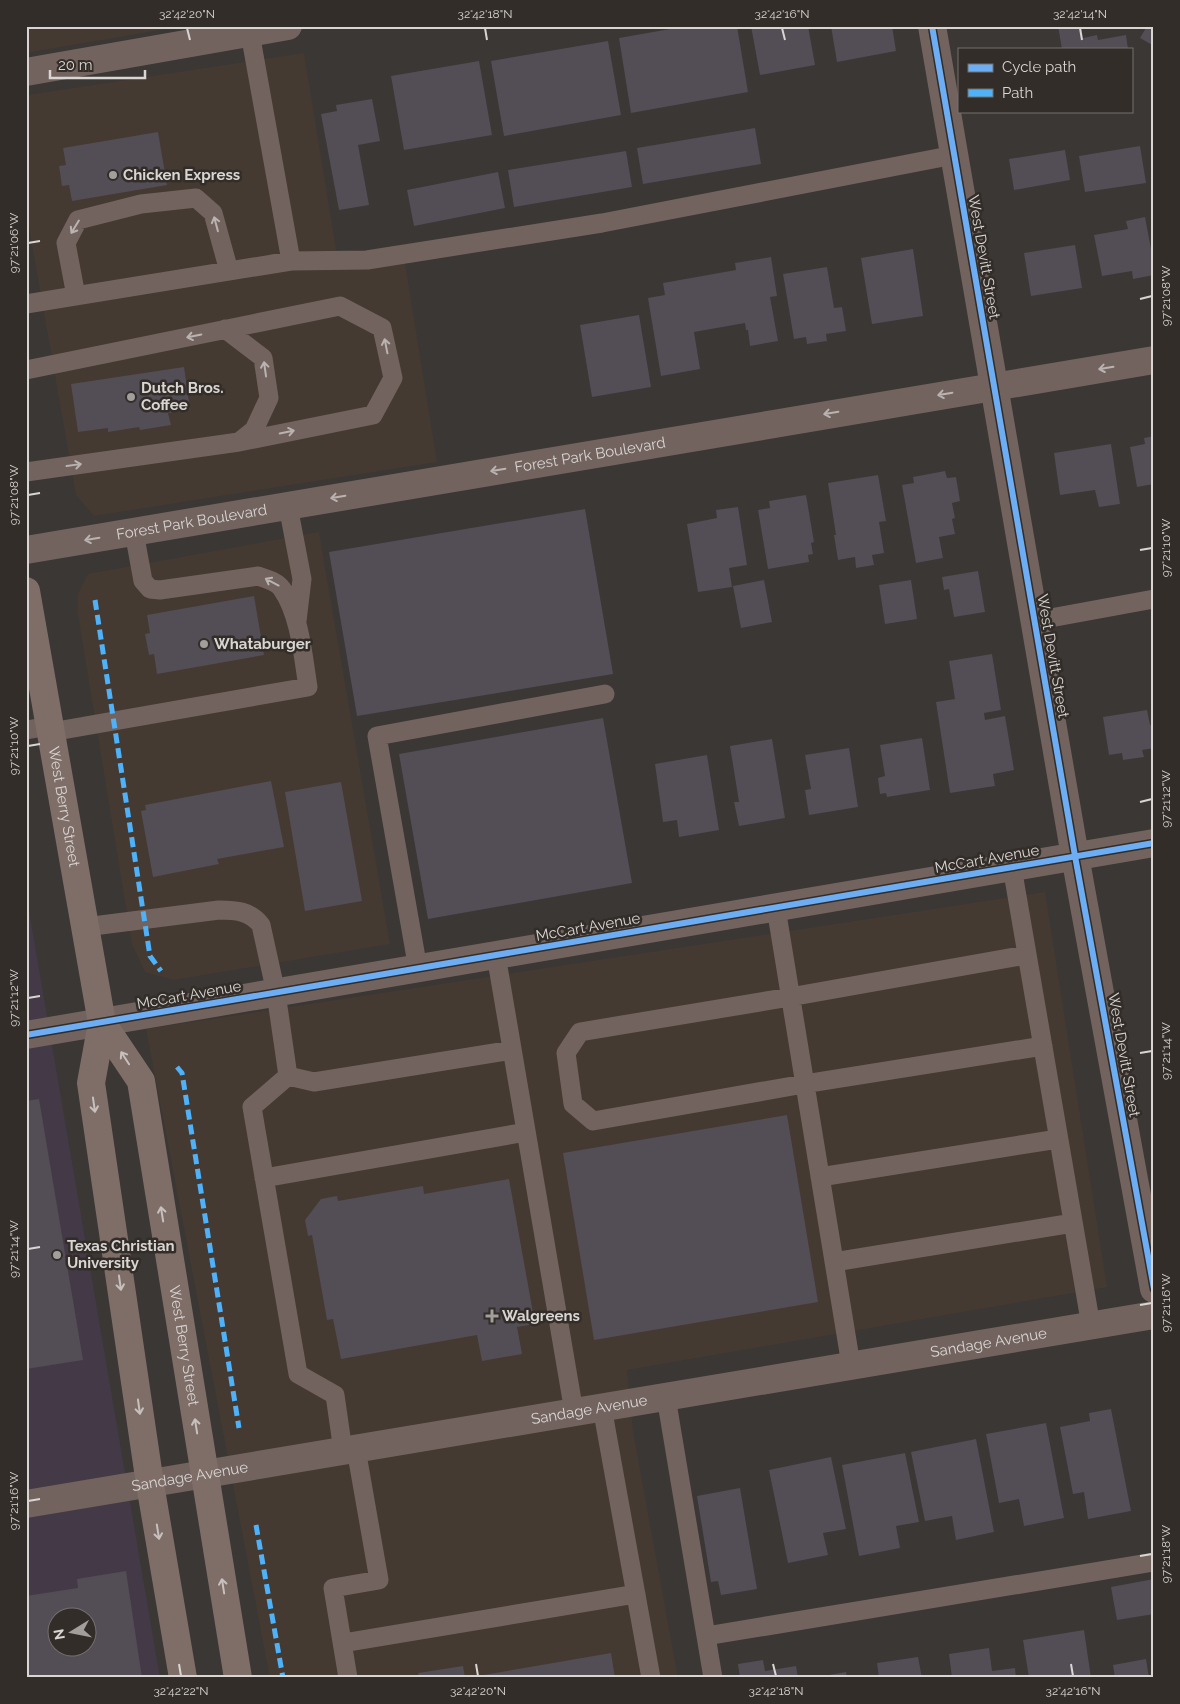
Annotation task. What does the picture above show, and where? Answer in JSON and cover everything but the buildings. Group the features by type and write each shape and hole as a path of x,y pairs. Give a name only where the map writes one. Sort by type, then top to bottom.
{"main road":[{"name":"West Berry Street","path":"26,591 42,729 85,927 102,1023 91,1084 150,1484 183,1678"},
{"name":"West Berry Street","path":"102,1023 140,1081 238,1678"}],"street":[{"path":"26,72 220,32 250,33 288,26"},
{"name":"West Devitt Street","path":"932,26 1075,856 1154,1289"},
{"name":"Forest Park Boulevard","path":"26,550 1154,360"},
{"name":"McCart Avenue","path":"26,1035 1154,843"},
{"name":"Sandage Avenue","path":"26,1504 1154,1315"}],"lane":[{"path":"250,33 290,261"},
{"path":"26,304 290,261 367,260 602,223 954,155"},
{"path":"76,296 66,243 78,220 141,204 196,198 213,212 229,271"},
{"path":"26,370 340,306 382,328 392,378 373,415 239,442 26,472"},
{"path":"225,330 263,358 269,398 254,430 239,442"},
{"path":"288,506 302,579 297,622"},
{"path":"42,729 308,687 297,622 282,588 270,580 258,576 160,590 150,589 143,581 134,532"},
{"path":"1034,620 1154,600"},
{"path":"418,969 377,736 605,694"},
{"path":"1012,867 1091,1326"},
{"path":"776,908 851,1365"},
{"path":"85,927 219,910 240,910 255,917 261,925 276,993 288,1076"},
{"path":"496,955 574,1412"},
{"path":"1026,955 580,1032 566,1053 573,1104 593,1121 804,1084 1043,1046"},
{"path":"288,1076 314,1082 512,1050"},
{"path":"288,1076 252,1107 298,1374 335,1395 350,1450 379,1580 333,1588 348,1678"},
{"path":"264,1178 526,1132"},
{"path":"820,1177 1058,1139"},
{"path":"834,1262 1073,1223"},
{"path":"666,1397 713,1678"},
{"path":"602,1408 650,1678"},
{"path":"706,1636 1154,1562"},
{"path":"342,1643 636,1594"}],"shaded area":[{"path":"26,26 183,26 26,53"},
{"path":"304,53 337,255 402,244 437,462 94,516 76,495 26,210 26,97 28,95"},
{"path":"319,532 390,944 174,980 145,972 132,944 78,614 78,594 88,574"},
{"path":"1045,892 1107,1287 627,1370 633,1431 678,1678 270,1678 146,1029"},
{"name":"Texas Christian University","path":"26,893 160,1678 26,1678"}],"marked path":[{"path":"95,600 150,956 161,971"},
{"path":"177,1067 182,1073 239,1428"},
{"path":"256,1525 283,1678"}],"cycle path":[{"path":"932,26 1075,856 1154,1289"},
{"path":"26,1035 1154,843"}],"place":[{"name":"Chicken Express","path":"113,175"},
{"name":"Dutch Bros. Coffee","path":"131,397"},
{"name":"Whataburger","path":"204,644"},
{"name":"Texas Christian University","path":"57,1255"},
{"name":"Walgreens","path":"492,1316"}]}
